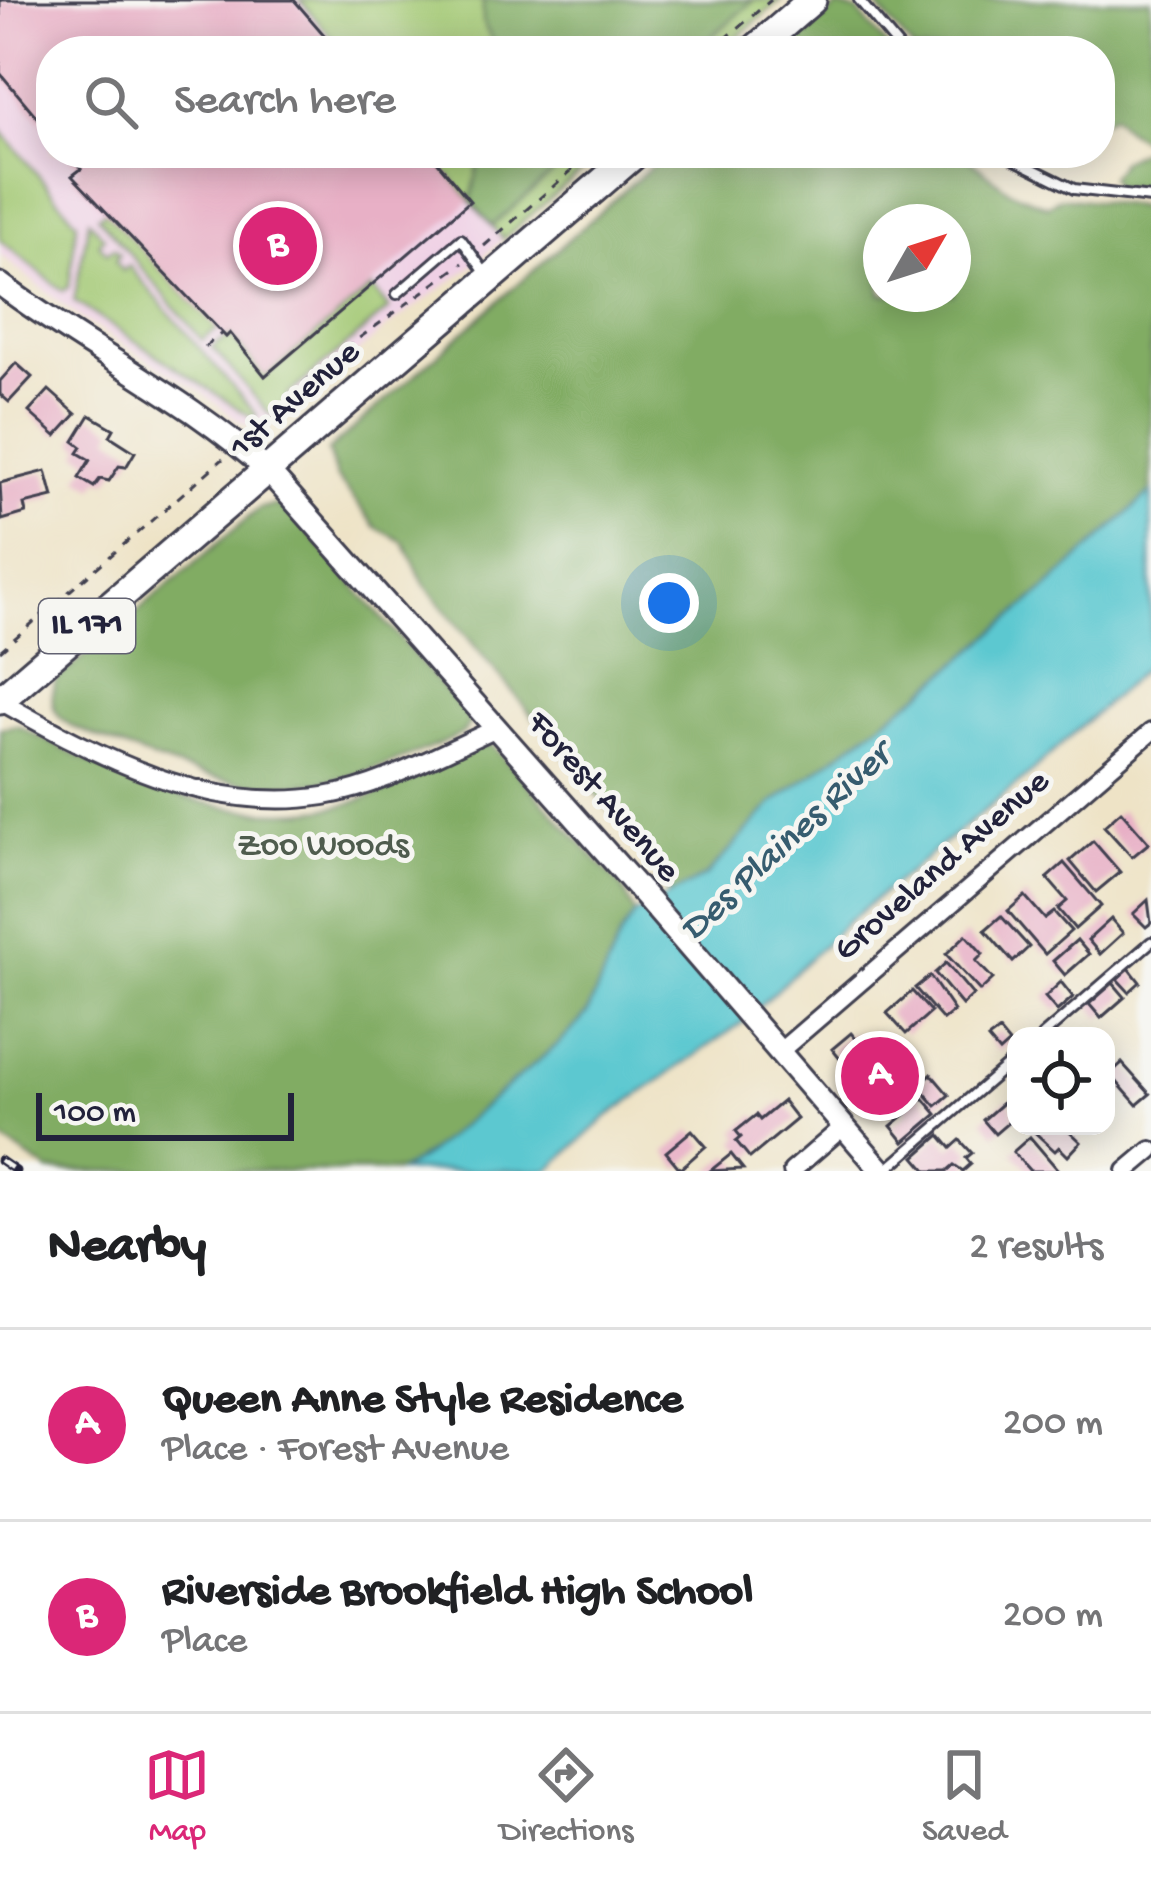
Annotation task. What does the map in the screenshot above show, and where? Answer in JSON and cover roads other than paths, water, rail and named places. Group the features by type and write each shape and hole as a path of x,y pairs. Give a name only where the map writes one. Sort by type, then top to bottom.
{"main road":[{"path":"770,36 812,0"},
{"name":"1st Avenue","path":"0,700 619,168"}],"street":[{"name":"Forest Avenue","path":"0,284 56,326 232,437 268,472 884,1171"},
{"path":"0,700 86,748 174,783 221,794 272,798 324,796 380,779 497,728"},
{"name":"Groveland Avenue","path":"778,1052 1151,732"},
{"path":"792,1171 843,1127"},
{"path":"1126,1171 1151,1150"}],"lane":[{"path":"859,0 889,36"},
{"path":"1027,168 1074,189 1151,198"},
{"path":"397,294 461,239 490,280"},
{"path":"1052,1027 1151,942"},
{"path":"884,1171 1007,1066"}],"water":[{"name":"Des Plaines River","path":"1151,492 1151,662 1026,777 846,923 743,1022 607,1117 549,1170 400,1171 562,1041 587,1014 635,914 707,875 773,803 923,692 1045,590"}],"railway":[{"path":"0,1160 16,1171"}],"place":[{"name":"Riverside Brookfield High School","path":"278,246"},
{"name":"Queen Anne Style Residence","path":"880,1076"}],"park label":[{"name":"Zoo Woods","path":"323,847"}]}
